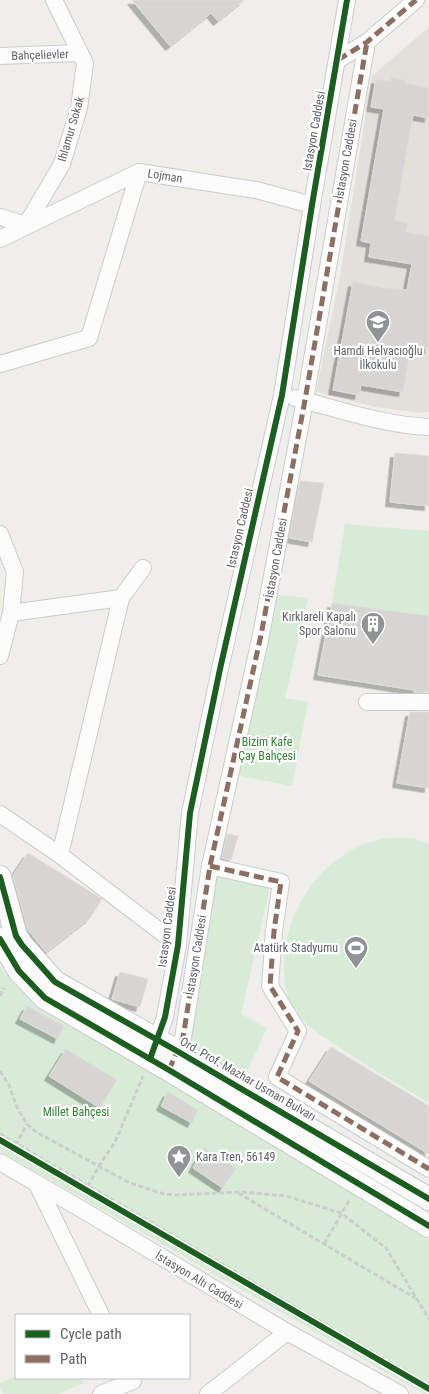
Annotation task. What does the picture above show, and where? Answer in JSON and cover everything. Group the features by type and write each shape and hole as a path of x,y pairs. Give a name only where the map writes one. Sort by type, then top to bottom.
{"main road":[{"name":"Ord. Prof. Mazhar Usman Bulvarı","path":"0,877 16,936 55,982 164,1055 429,1226"},
{"name":"Ord. Prof. Mazhar Usman Bulvarı","path":"0,939 19,971 45,998 164,1055 429,1199"}],"street":[{"name":"Ihlamur Sokak","path":"26,225 62,164 79,108 85,63 54,0"},
{"name":"Istasyon Caddesi","path":"164,1055 165,1017 178,945 190,813 282,395 347,0"},
{"path":"338,60 367,42 416,0"},
{"name":"İstasyon Caddesi","path":"164,1055 183,1038 210,866 261,635 305,400 367,42"},
{"name":"Bahçelievler","path":"0,56 80,53"},
{"path":"0,364 89,338 139,172"},
{"name":"Lojman","path":"0,239 139,172 256,190 312,205"},
{"path":"0,217 26,225"},
{"path":"282,395 333,407 353,414 429,427"},
{"path":"0,534 14,572 11,613 0,656"},
{"path":"60,855 121,598 142,568"},
{"path":"11,613 121,598"},
{"path":"367,702 429,702"},
{"path":"0,814 60,855 178,945"},
{"path":"210,866 281,882 274,931 270,986 298,1031 277,1077 429,1169"},
{"name":"İstasyon Altı Caddesi","path":"2,1164 77,1206 287,1332 400,1394"},
{"path":"36,1184 101,1314"},
{"path":"208,1394 287,1332"},
{"path":"101,1394 135,1384"}],"path":[{"path":"0,996 4,988"},
{"path":"77,1206 164,1055"},
{"path":"0,1071 10,1085 18,1110 27,1124 36,1132 130,1183 164,1194 174,1195 237,1193 286,1196 341,1213 386,1248 429,1319"},
{"path":"2,1164 27,1124"},
{"path":"0,1134 15,1146 429,1389"},
{"path":"0,1140 15,1146"},
{"path":"87,1188 429,1385"},
{"path":"324,1244 354,1192"},
{"path":"237,1193 417,1300"}],"shaded area":[{"path":"429,27 429,412 419,413 376,407 316,392 340,276 372,76"}],"green space":[{"path":"345,524 429,531 429,616 332,603"},
{"name":"Bizim Kafe Çay Bahçesi","path":"269,594 308,598 285,698 308,702 292,786 231,774"},
{"name":"Atatürk Stadyumu","path":"388,838 413,838 429,844 429,1103 361,1062 310,1027 292,1007 285,985 286,946 291,924 300,903 313,884 328,867 346,854 366,844"},
{"path":"210,866 271,883 241,1014 267,1028 239,1087 177,1051"},
{"name":"Millet Bahçesi","path":"0,966 44,1009 429,1240 429,1394 424,1394 0,1151"},
{"path":"15,1376 15,1379 81,1379 83,1383 59,1394 3,1394 0,1383"}],"building":[{"path":"132,0 244,0 218,21 211,13 170,46"},
{"path":"391,77 405,80 405,83 429,88 429,118 413,115 395,220 408,223 406,232 429,236 429,349 411,346 403,392 361,385 359,395 333,390 353,282 390,289 407,290 412,264 369,257 371,243 361,241 384,109 371,107 376,79 391,82"},
{"path":"395,453 429,456 429,506 390,502"},
{"path":"300,481 324,483 312,542 289,538"},
{"name":"Kırklareli Kapalı Spor Salonu","path":"332,603 429,616 429,692 414,692 414,690 318,675"},
{"path":"410,712 429,712 429,788 397,783"},
{"path":"227,834 238,836 231,860 222,858"},
{"path":"28,853 102,899 90,918 46,952 28,930 13,876"},
{"path":"120,972 148,979 140,1007 112,999"},
{"path":"27,1006 64,1026 58,1039 20,1019"},
{"path":"331,1047 429,1106 429,1154 309,1081"},
{"path":"66,1049 117,1080 100,1108 49,1076"},
{"path":"168,1092 198,1110 192,1123 161,1106"},
{"path":"204,1148 236,1168 223,1188 193,1168"}],"marked path":[{"path":"338,60 367,42 416,0"},
{"path":"169,1070 183,1038 210,866 261,635 305,400 367,42"},
{"path":"210,866 281,882 274,931 270,986 298,1031 277,1077 429,1169"}],"cycle path":[{"path":"150,1059 165,1017 178,945 190,813 220,669 282,395 347,0"},
{"path":"0,877 16,936 55,982 177,1051 429,1199"},
{"path":"0,939 19,971 45,998 429,1226"},
{"path":"0,1140 429,1389"}],"place":[{"name":"Hamdi Helvacıoğlu İlkokulu","path":"378,343"},
{"name":"Kırklareli Kapalı Spor Salonu","path":"373,645"},
{"name":"Atatürk Stadyumu","path":"356,969"},
{"name":"Kara Tren, 56149","path":"179,1178"}]}
